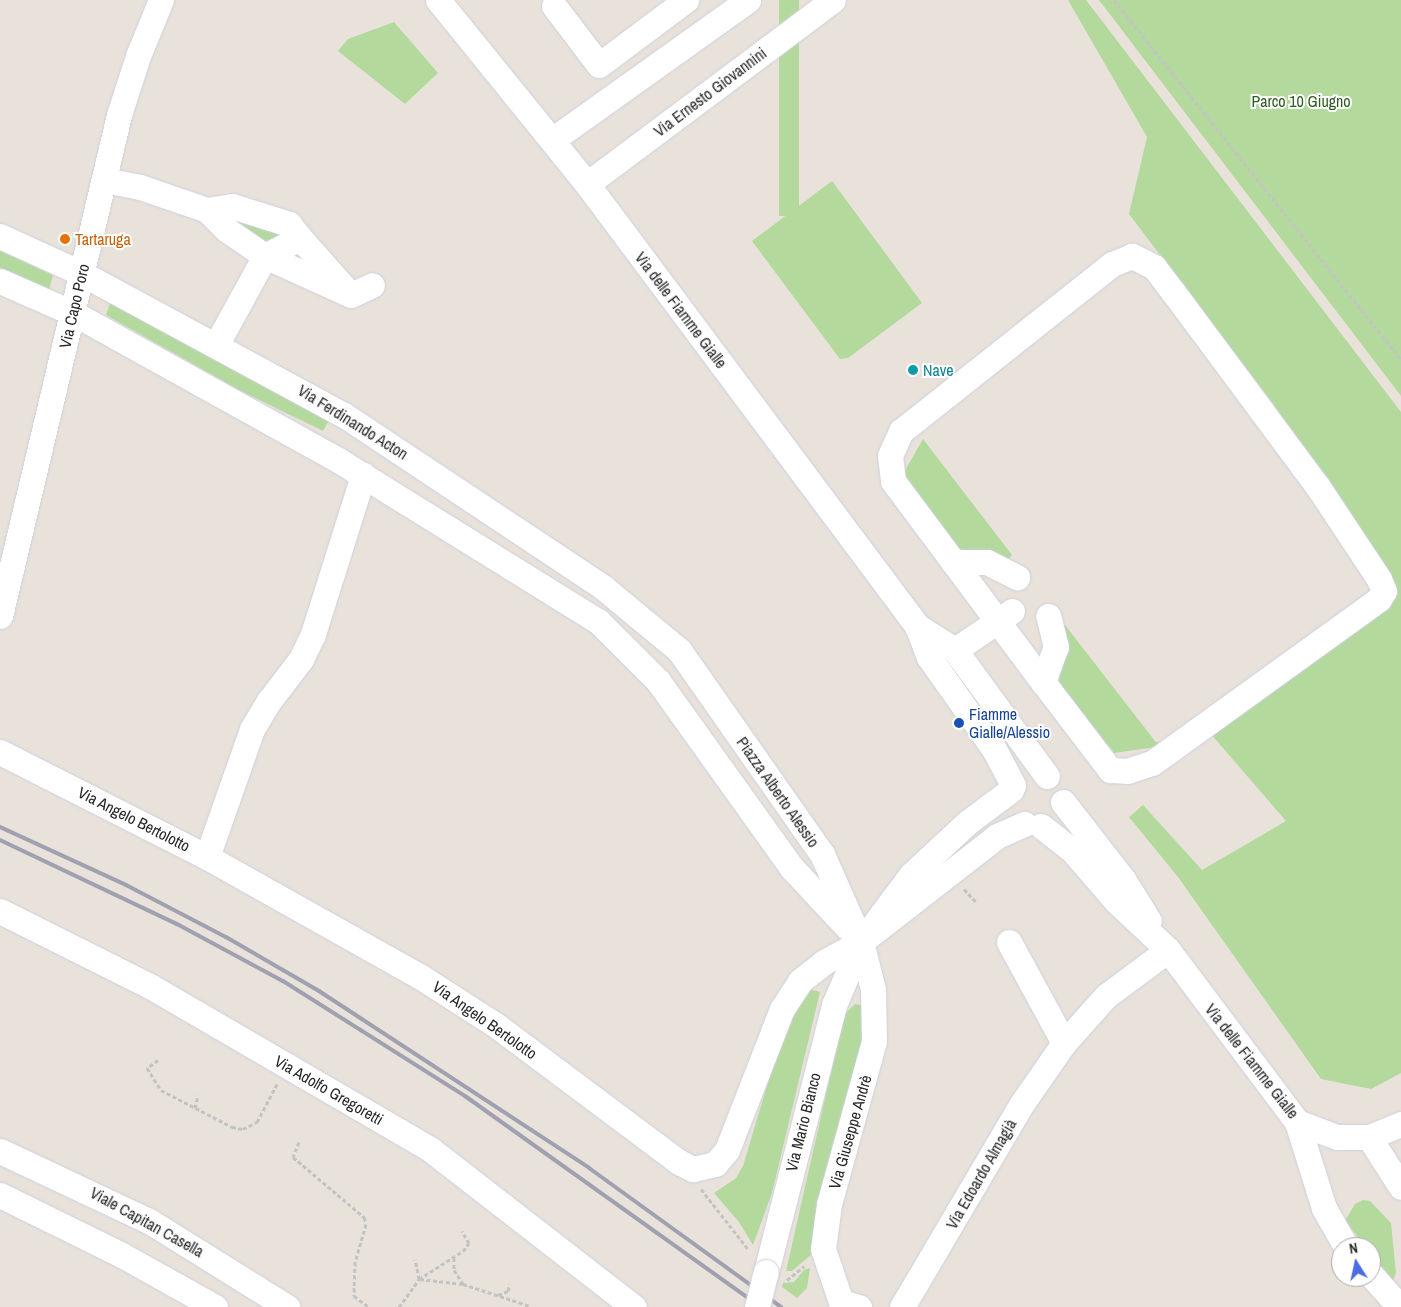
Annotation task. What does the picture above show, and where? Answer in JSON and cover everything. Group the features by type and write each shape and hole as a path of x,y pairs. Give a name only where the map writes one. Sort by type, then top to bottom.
{"street":[{"name":"Via Capo Poro","path":"0,616 123,99 161,0"},
{"name":"Via delle Fiamme Gialle","path":"438,0 587,184 917,626 929,656 994,749 1012,788"},
{"path":"554,6 598,65 686,0"},
{"path":"552,140 748,0"},
{"name":"Via Ernesto Giovannini","path":"587,184 833,0"},
{"path":"104,180 140,187 207,210 227,230 265,256 362,290 300,238 289,224 246,208 232,206 207,210"},
{"name":"Via Ferdinando Acton","path":"0,236 81,273 326,404 423,465 604,588 680,650"},
{"path":"216,345 265,256 300,238"},
{"path":"1132,256 1144,260 1154,267 1318,487 1379,579 1384,591 1379,599 1152,763 1127,771 1110,770 1043,682 1005,617 953,562 893,481 890,456 901,432 1112,264 1132,256"},
{"path":"0,281 73,313 364,475 313,634 301,659 255,724 207,857"},
{"name":"Piazza Alberto Alessio","path":"364,475 598,621 658,681 792,868 861,942"},
{"path":"953,562 987,562 1017,577"},
{"path":"1043,682 1056,647 1048,616"},
{"path":"955,650 1005,617"},
{"name":"Via delle Fiamme Gialle","path":"917,626 955,650 1047,776"},
{"name":"Piazza Alberto Alessio","path":"680,650 822,854 861,942"},
{"name":"Via Angelo Bertolotto","path":"0,752 207,857 455,997 678,1162 693,1169 703,1168 723,1156 788,998 816,967 861,942"},
{"path":"1029,774 1047,776 1058,785 1063,802 1053,821 1032,825 997,836 861,942 910,875 968,822 1029,774"},
{"path":"1012,788 1012,813 1032,825"},
{"name":"Via delle Fiamme Gialle","path":"1063,802 1132,890 1164,947"},
{"name":"Via delle Fiamme Gialle","path":"1032,825 1072,851 1164,947 1297,1122 1336,1137 1369,1136 1401,1124"},
{"name":"Via Adolfo Gregoretti","path":"0,912 150,986 430,1149 634,1307"},
{"name":"Via Giuseppe Andrè","path":"859,1307 842,1302 823,1250 830,1204 874,1041 873,989 861,942"},
{"name":"Via Mario Bianco","path":"757,1307 834,1005 861,942"},
{"path":"1010,942 1064,1043"},
{"name":"Via Edoardo Almagià","path":"902,1307 1021,1105 1064,1043 1106,996 1164,947"},
{"path":"1297,1122 1324,1208 1340,1237"},
{"path":"1369,1136 1401,1187"},
{"name":"Viale Capitan Casella","path":"0,1151 148,1220 287,1307"},
{"path":"0,1195 120,1254 214,1307"},
{"path":"1381,1286 1400,1307"}],"path":[{"path":"1114,0 1401,360"},
{"path":"158,1060 147,1068 161,1090 232,1127 251,1127 257,1122 278,1082"},
{"path":"195,1108 194,1100 198,1095"},
{"path":"299,1142 293,1157 357,1211 366,1224 355,1262 354,1296 369,1307"},
{"path":"678,1162 766,1272 789,1281 823,1250"},
{"path":"399,1307 419,1279 454,1258 469,1243 462,1231"},
{"path":"454,1258 454,1270 463,1284"},
{"path":"415,1259 419,1279"},
{"path":"419,1279 463,1284 498,1295 506,1301 530,1306"},
{"path":"498,1295 508,1291 510,1284"}],"green space":[{"path":"779,0 799,0 799,216 779,216"},
{"path":"1068,0 1086,0 1401,412 1401,1073 1371,1089 1321,1079 1178,877 1129,817 1143,805 1202,870 1286,821 1210,733 1398,592 1272,402 1129,214 1147,137"},
{"name":"Parco 10 Giugno","path":"1099,0 1401,0 1401,396"},
{"path":"394,22 438,73 405,104 338,51 348,39"},
{"path":"832,181 922,303 848,358 840,359 752,241"},
{"path":"236,208 280,232 272,245 229,221"},
{"path":"0,251 53,275 49,290 0,271"},
{"path":"111,300 332,415 323,431 241,391 106,315"},
{"path":"923,439 1012,555 1008,560 955,548 903,474"},
{"path":"1065,625 1155,741 1163,746 1114,753 1059,683 1060,628"},
{"path":"801,987 820,992 772,1193 753,1245 739,1222 714,1193 736,1178 743,1166 781,1039"},
{"path":"855,1004 867,1006 870,1013 813,1253 792,1271 786,1271 844,1015"},
{"path":"1363,1200 1370,1201 1391,1223 1396,1273 1393,1280 1381,1265 1381,1237 1358,1237 1345,1221 1355,1204"},
{"path":"810,1268 807,1288 797,1298 782,1287 783,1283 794,1282 804,1270"}],"railway":[{"path":"0,827 126,885 226,937 319,991 589,1168 781,1307"},
{"path":"0,840 177,924 283,981 465,1096 761,1307"}],"place":[{"name":"Tartaruga","path":"65,239"},
{"name":"Nave","path":"913,370"},
{"name":"Fiamme Gialle/Alessio","path":"959,723"}]}
